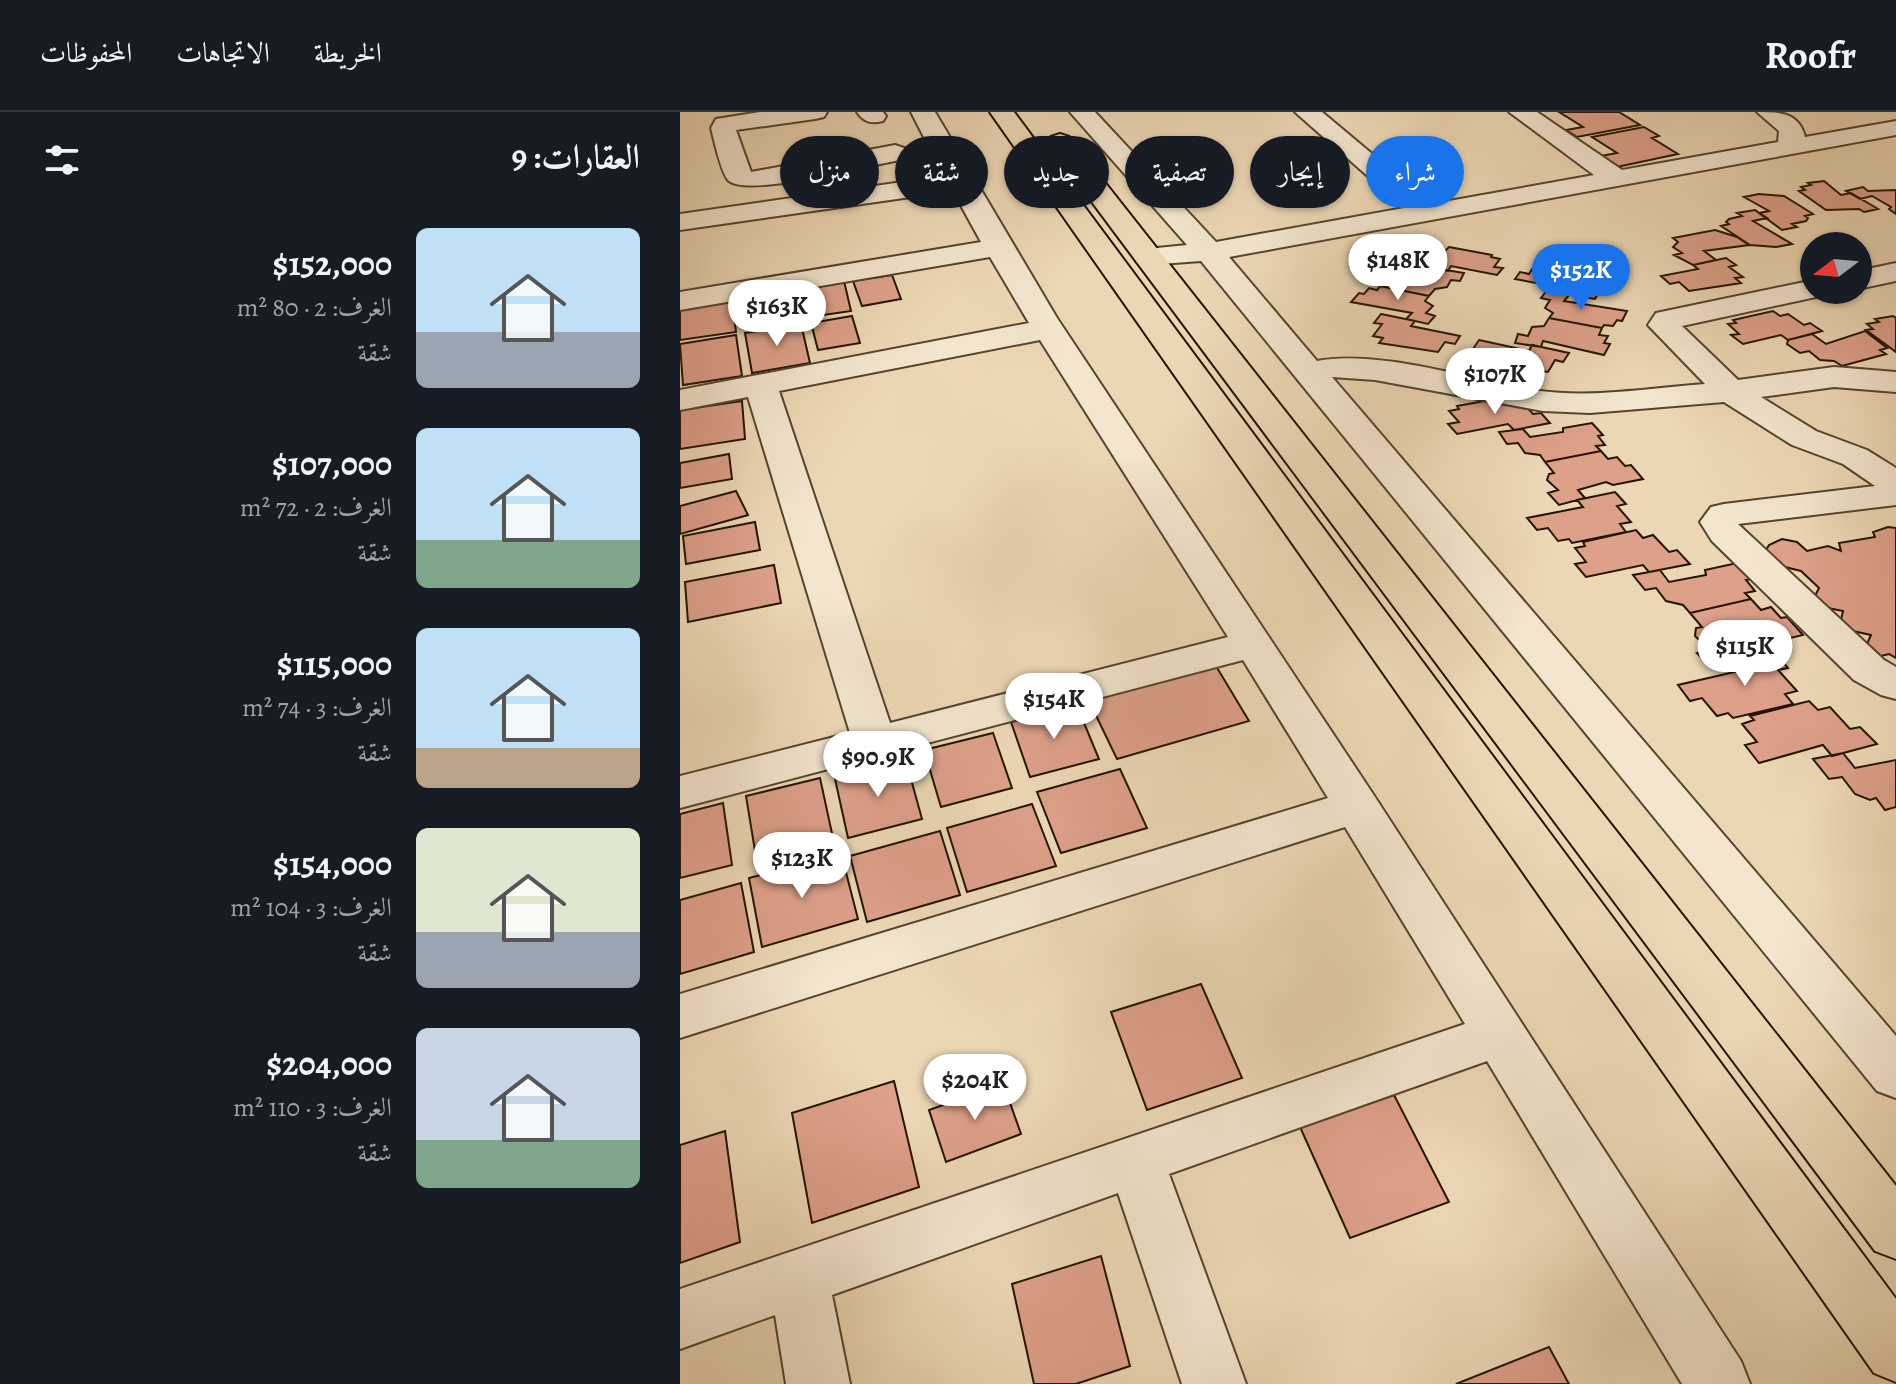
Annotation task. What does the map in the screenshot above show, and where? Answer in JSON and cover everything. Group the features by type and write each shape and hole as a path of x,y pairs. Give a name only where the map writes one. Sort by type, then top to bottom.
{"highway":[{"path":"1002,112 1896,1351"},
{"path":"1037,112 1896,1232"}],"street":[{"path":"815,112 725,124 723,128 739,176 748,180 762,179 895,153"},
{"path":"923,112 936,136"},
{"path":"1082,112 1209,252 1892,1065"},
{"path":"1307,112 1425,212"},
{"path":"1521,112 1615,177"},
{"path":"1769,112 1788,124 1793,133 1793,140 1786,148 1771,151"},
{"path":"1147,256 1209,252 1896,128"},
{"path":"680,222 895,191"},
{"path":"976,208 1048,329 1357,806 1497,1035 1718,1384"},
{"path":"680,301 999,247"},
{"path":"1872,277 1896,272"},
{"path":"1800,292 1667,320 1663,325 1730,391 1779,424 1804,438 1855,457 1896,484"},
{"path":"680,400 1048,329"},
{"path":"1309,372 1341,366 1375,370 1543,401 1620,402 1834,377 1896,382"},
{"path":"761,385 874,741"},
{"path":"1896,494 1724,515 1718,522 1725,533 1869,670 1896,685"},
{"path":"680,792 1253,644"},
{"path":"680,1016 1357,806"},
{"path":"680,1319 1497,1035"},
{"path":"1136,1161 1214,1384"},
{"path":"799,1279 818,1384"}],"building":[{"path":"1559,112 1619,112 1640,125 1577,137 1566,130 1583,127"},
{"path":"1644,127 1659,136 1652,138 1678,154 1617,167 1601,156 1617,153 1592,137"},
{"path":"1824,181 1841,195 1851,193 1878,209 1864,212 1859,209 1826,210 1799,191 1805,190 1801,187 1811,185 1808,183"},
{"path":"1863,187 1868,191 1896,190 1896,214 1889,209 1891,207 1872,196 1860,199 1846,191"},
{"path":"1759,194 1784,196 1813,214 1805,216 1808,218 1806,221 1792,224 1797,227 1782,230 1759,213 1769,211 1744,197"},
{"path":"1755,210 1767,218 1753,221 1792,244 1776,247 1750,245 1721,226 1729,224 1726,222 1729,219 1742,216 1737,213"},
{"path":"1715,230 1737,237 1749,245 1704,251 1716,260 1693,265 1674,255 1682,253 1673,247 1678,242 1673,238"},
{"path":"1449,247 1492,255 1500,259 1494,267 1503,268 1497,275 1451,266 1448,271 1415,265 1421,257 1429,258 1437,249 1445,251"},
{"path":"1726,258 1736,265 1729,267 1743,277 1735,278 1741,283 1689,291 1679,282 1670,284 1661,276 1698,269 1693,265"},
{"path":"1384,263 1437,275 1440,269 1464,273 1460,281 1451,280 1447,287 1435,289 1429,296 1380,286 1384,281 1376,279 1381,273 1376,272"},
{"path":"1544,265 1590,274 1588,278 1597,280 1591,290 1599,291 1595,299 1560,293 1563,288 1515,279 1520,272 1529,274 1534,266"},
{"path":"892,275 901,299 862,306 853,281"},
{"path":"844,281 851,311 742,327 738,296"},
{"path":"1380,286 1429,296 1425,301 1433,306 1426,313 1435,316 1428,324 1406,319 1412,313 1351,302 1359,293 1364,294 1369,288 1377,290"},
{"path":"1547,290 1569,295 1564,301 1627,311 1622,321 1617,320 1613,326 1604,325 1602,328 1549,318 1553,313 1545,308 1550,300 1541,298"},
{"path":"732,301 736,332 680,340 680,308"},
{"path":"1773,311 1780,316 1788,314 1804,325 1810,323 1822,331 1788,340 1781,335 1743,344 1731,335 1739,334 1728,324 1736,323 1733,320"},
{"path":"1381,314 1415,321 1411,326 1460,336 1455,344 1445,342 1438,352 1379,343 1383,338 1373,336 1382,324 1374,323"},
{"path":"852,316 860,343 818,350 811,323"},
{"path":"1549,318 1602,328 1599,335 1608,336 1604,343 1610,344 1604,355 1543,341 1541,347 1515,343 1518,334 1528,336 1532,327 1544,326"},
{"path":"1896,318 1896,352 1866,330 1873,329 1867,324 1879,322 1875,319"},
{"path":"801,324 810,363 752,373 745,333"},
{"path":"1865,331 1887,348 1880,350 1886,354 1842,366 1834,361 1820,360 1809,351 1800,353 1787,344 1788,340 1812,334 1826,344"},
{"path":"736,335 742,376 683,385 680,344"},
{"path":"1479,340 1529,351 1532,345 1569,353 1563,362 1555,360 1548,372 1537,370 1534,376 1476,360 1483,351 1473,349"},
{"path":"1506,397 1521,401 1533,414 1541,413 1550,423 1514,430 1508,424 1457,434 1448,424 1459,422 1449,411 1459,409 1457,406"},
{"path":"742,401 745,439 680,449 680,410"},
{"path":"1592,423 1603,435 1598,436 1605,445 1596,446 1601,451 1545,462 1540,455 1525,453 1518,443 1507,444 1499,432 1523,429 1530,437"},
{"path":"1601,451 1608,459 1617,457 1625,466 1631,465 1643,479 1613,485 1606,482 1578,490 1585,498 1559,505 1548,493 1558,490 1547,480 1549,474 1554,473 1545,462"},
{"path":"729,454 732,479 680,488 680,463"},
{"path":"736,491 748,515 680,534 680,506"},
{"path":"1615,492 1626,504 1617,506 1631,522 1620,524 1626,532 1572,543 1569,539 1558,541 1548,528 1537,530 1527,518 1583,507 1577,500"},
{"path":"755,522 760,550 686,564 683,536"},
{"path":"1896,528 1896,658 1889,654 1881,656 1867,644 1871,635 1853,631 1841,620 1843,611 1828,608 1815,596 1819,588 1801,571 1781,566 1766,550 1769,545 1782,539 1797,542 1807,551 1828,546 1841,551 1839,543 1875,537 1873,532"},
{"path":"1636,530 1643,538 1653,535 1669,552 1677,550 1690,564 1649,572 1643,565 1586,577 1575,564 1586,562 1575,548 1585,546 1583,542"},
{"path":"1737,563 1752,579 1746,580 1755,591 1745,593 1751,599 1690,613 1683,605 1666,601 1656,588 1645,590 1633,575 1660,570 1669,582 1706,575 1705,570"},
{"path":"774,565 781,603 688,622 685,582"},
{"path":"1751,599 1761,610 1771,607 1781,618 1787,617 1803,635 1770,643 1763,639 1731,649 1741,659 1712,668 1697,653 1709,650 1695,636 1696,628 1702,627 1690,613"},
{"path":"1775,652 1788,668 1778,670 1797,691 1785,694 1793,704 1733,718 1728,713 1717,716 1702,698 1690,701 1678,685 1739,671 1731,662"},
{"path":"1216,666 1249,721 1117,759 1089,701"},
{"path":"1809,701 1818,710 1830,707 1850,729 1860,727 1877,744 1832,756 1823,745 1759,763 1745,745 1757,742 1742,724 1754,720 1750,716"},
{"path":"1077,706 1099,759 1030,777 1011,722"},
{"path":"993,733 1012,788 941,807 924,750"},
{"path":"1843,753 1855,768 1896,760 1896,807 1885,810 1876,798 1870,800 1855,794 1842,777 1829,779 1813,759"},
{"path":"906,761 922,819 848,838 835,779"},
{"path":"1120,769 1147,828 1061,853 1037,792"},
{"path":"820,778 833,838 756,857 746,796"},
{"path":"723,803 732,865 680,878 680,814"},
{"path":"1032,804 1056,866 967,892 947,828"},
{"path":"940,831 960,895 867,922 850,856"},
{"path":"841,853 858,919 762,947 749,878"},
{"path":"741,883 754,952 680,974 680,900"},
{"path":"1201,984 1242,1078 1147,1110 1111,1012"},
{"path":"894,1081 919,1187 812,1223 792,1113"},
{"path":"1003,1083 1021,1134 946,1162 929,1110"},
{"path":"1394,1095 1449,1202 1350,1238 1300,1127"},
{"path":"725,1131 740,1242 680,1263 680,1145"},
{"path":"1101,1256 1130,1366 1076,1384 1034,1384 1012,1284"},
{"path":"1549,1347 1569,1384 1456,1384"}]}
